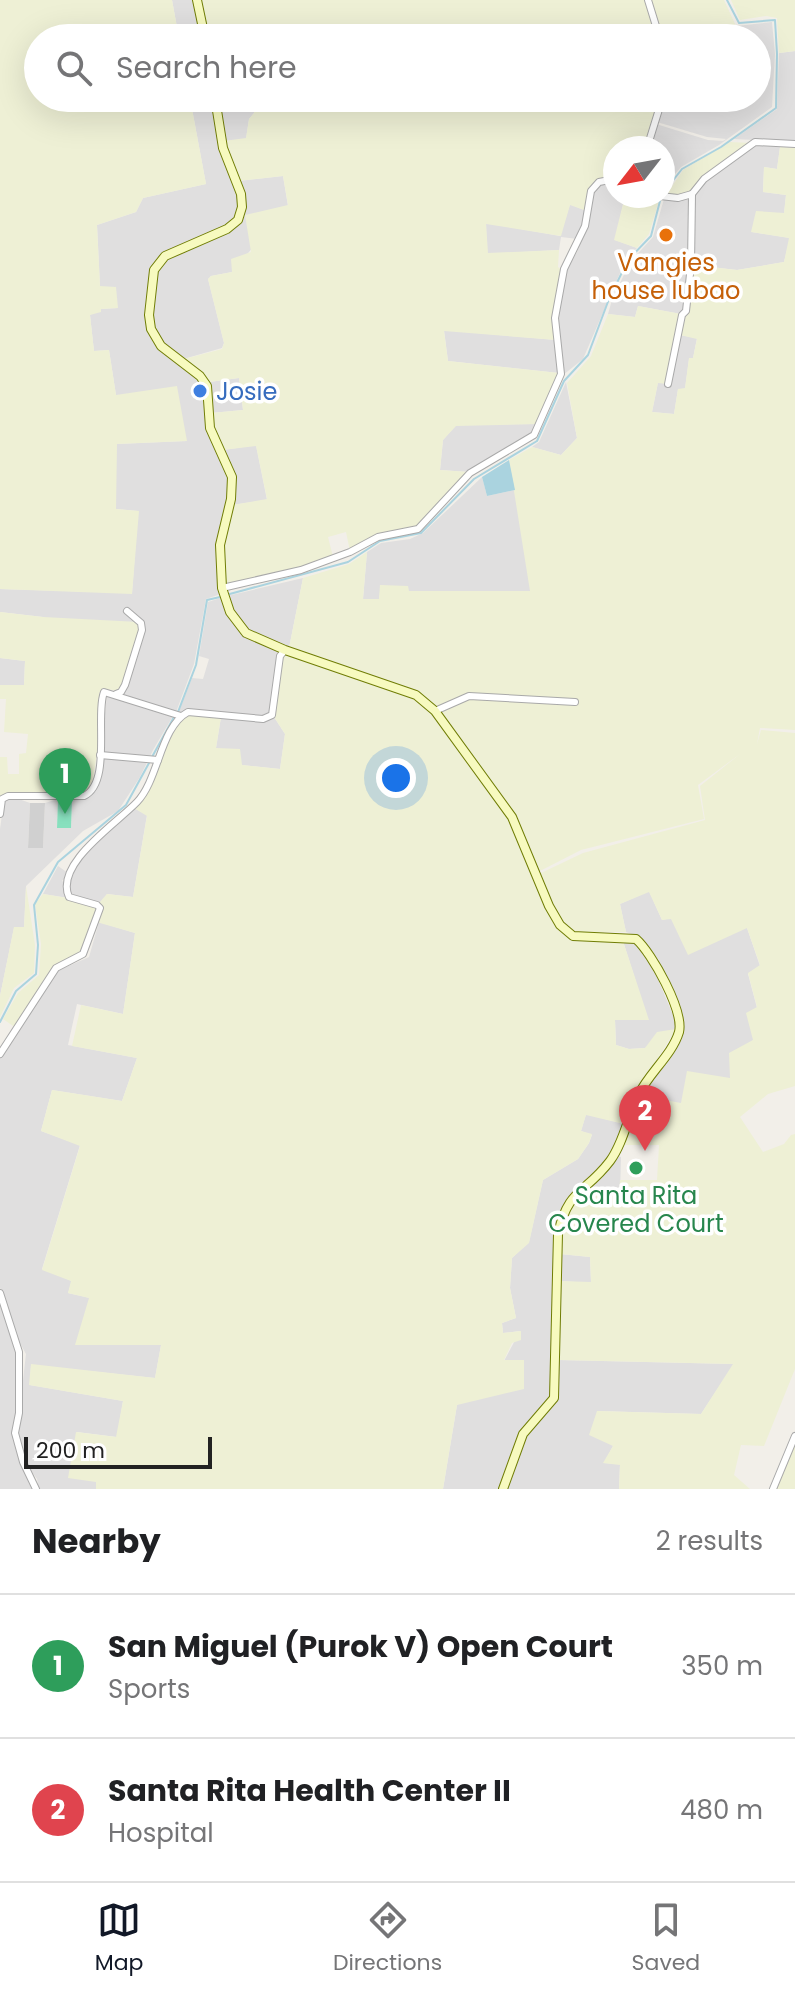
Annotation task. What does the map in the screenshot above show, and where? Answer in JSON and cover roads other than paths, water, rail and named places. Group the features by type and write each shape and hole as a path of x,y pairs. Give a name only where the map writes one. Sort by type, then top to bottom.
{"street":[{"path":"197,0 202,24"},
{"path":"648,0 655,24"},
{"path":"217,112 223,148 241,194 242,207 238,220 227,229 165,256 154,270 149,315 151,329 161,346 200,376 207,386 210,428 232,477 231,499 220,545 222,588 230,612 246,633 285,650 416,695 435,711 512,817 560,925 573,936 636,939 650,953 669,992 680,1029 639,1093 609,1162 567,1203 562,1215 558,1234 556,1389 554,1398 523,1434 503,1489"},
{"path":"651,136 658,112"},
{"path":"675,198 692,194 704,179 755,142 795,144"},
{"path":"222,588 301,570 350,552 378,537 418,529 470,473 534,435 561,374 555,318 564,269 585,226 591,191 603,181"},
{"path":"668,384 682,315 686,311 691,265 692,194"},
{"path":"116,694 125,685 142,630 141,623 127,611"},
{"path":"0,1054 56,968 83,954 100,908 69,897 65,889 70,870 108,827 142,796 153,775 152,759 181,716 188,712 263,719 272,715 280,656 285,650"},
{"path":"0,814 2,799 8,796 84,796 95,788 100,755 102,694 106,691 181,716"},
{"path":"435,711 469,696 575,702"},
{"path":"100,755 152,759"},
{"path":"0,1293 19,1352 19,1413 15,1433 23,1462 36,1489"},
{"path":"773,1489 795,1436"}],"water":[{"path":"509,460 515,490 487,496 482,477"}],"waterway":[{"path":"727,0 739,23 775,20 776,108 771,112"},
{"path":"675,178 682,169 721,147 770,112"},
{"path":"226,595 348,562 380,541 421,533 474,479 537,441 564,381 588,355 628,260 651,236 658,208"},
{"path":"178,712 196,665 207,600 220,597"},
{"path":"152,757 174,717"},
{"path":"0,1022 16,991 36,974 38,945 34,905 58,862 126,805 149,763"}],"place":[{"name":"Vangies house lubao","path":"666,235"},
{"name":"Josie","path":"200,391"},
{"name":"San Miguel (Purok V) Open Court","path":"65,814"},
{"name":"Santa Rita Health Center II","path":"645,1151"},
{"name":"Santa Rita Covered Court","path":"636,1168"}]}
